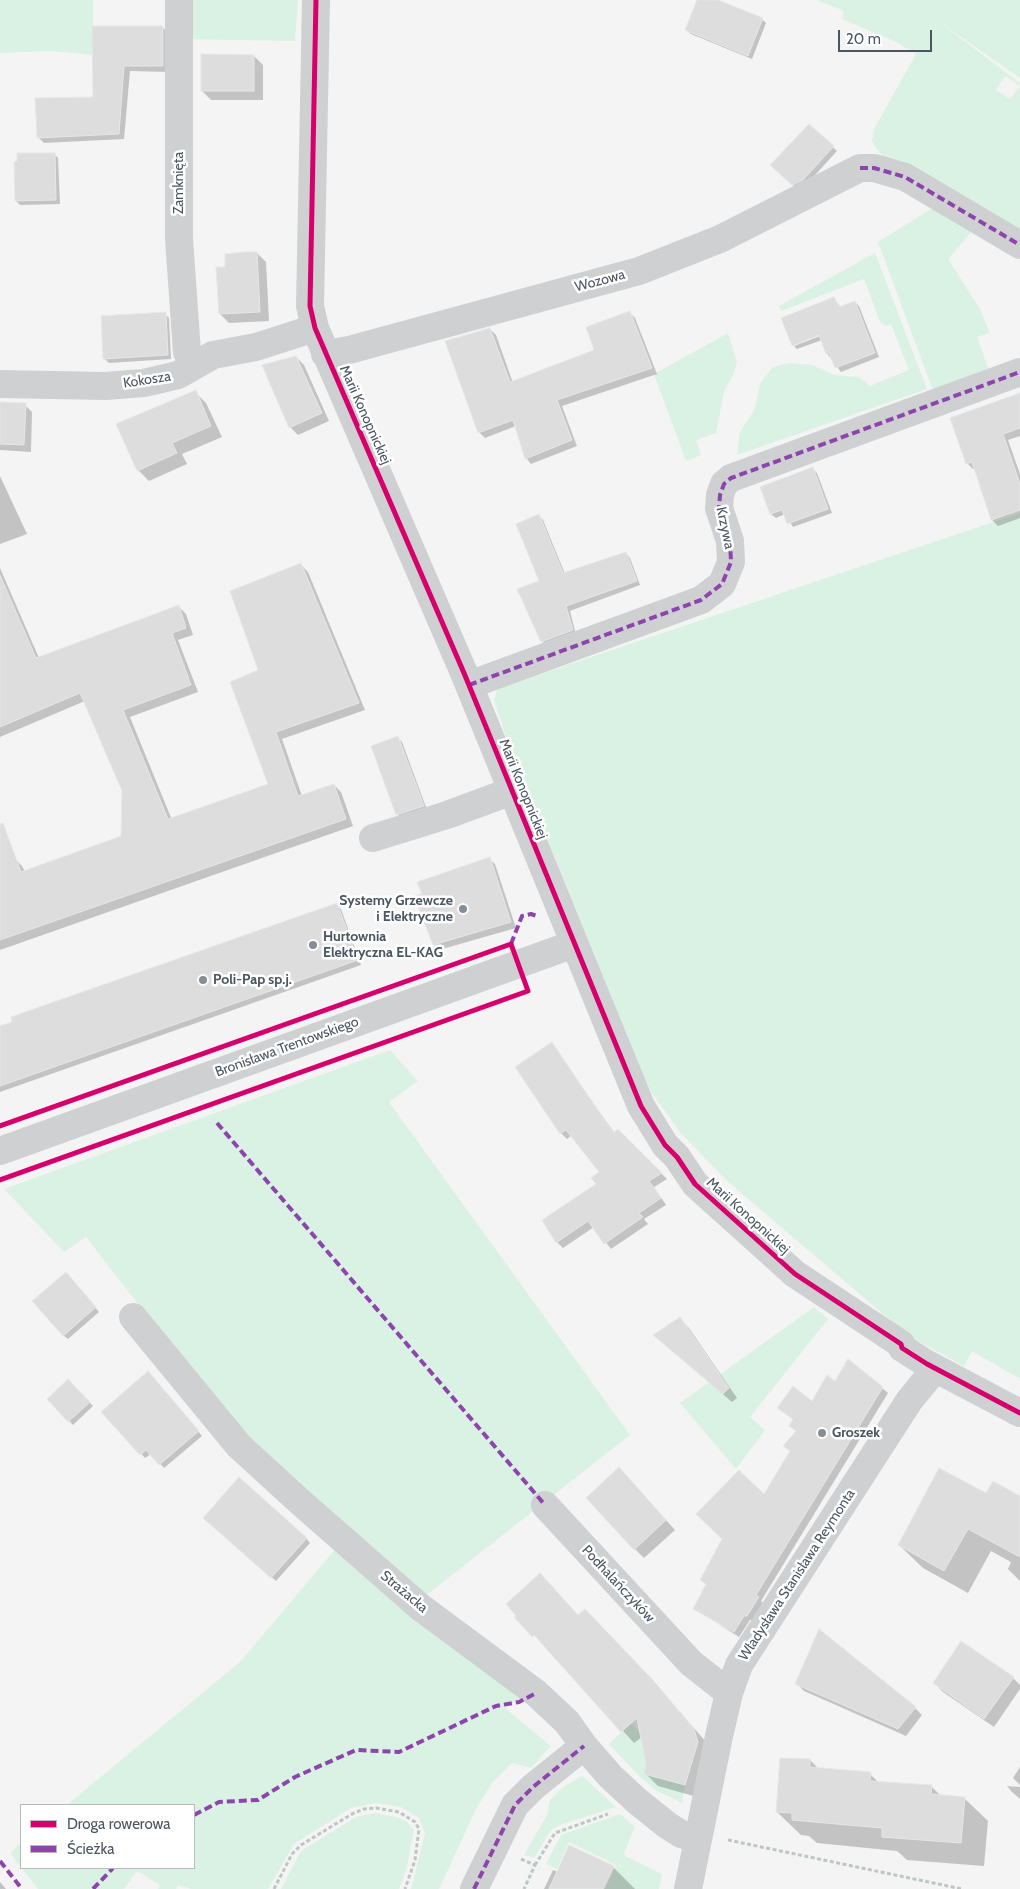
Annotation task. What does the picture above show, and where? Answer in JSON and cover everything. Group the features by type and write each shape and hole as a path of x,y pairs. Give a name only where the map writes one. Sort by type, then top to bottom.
{"street":[{"name":"Zamknięta","path":"179,0 179,239 187,352 194,364"},
{"name":"Marii Konopnickiej","path":"316,0 310,306 315,328 469,685 642,1106 665,1145 695,1184 795,1274 935,1370 1020,1413"},
{"name":"Wozowa","path":"325,354 349,350 639,271 720,239 860,168 874,168 905,176 1020,246"},
{"name":"Kokosza","path":"0,384 105,386 144,383 178,375 194,364 213,355 256,347 315,328"},
{"name":"Krzywa","path":"469,685 701,600 722,584 731,562 730,541 719,508 720,494 724,484 731,478 1020,372"},
{"path":"373,838 448,815 512,791"},
{"name":"Bronisława Trentowskiego","path":"0,1151 574,944"},
{"name":"Strażacka","path":"133,1317 239,1446 420,1607 536,1694 567,1722 584,1746 611,1777 637,1801 681,1834 698,1839"},
{"name":"Władysława Stanisława Reymonta","path":"688,1889 728,1693 742,1660 908,1401 935,1370"},
{"name":"Podhalańczyków","path":"545,1505 692,1663 728,1693"},
{"path":"474,1889 515,1805 533,1787 584,1746"}],"path":[{"path":"274,1889 292,1854 301,1845 352,1814 364,1809 376,1808 399,1812 416,1822 419,1828 415,1860 405,1889"},
{"path":"524,1889 535,1865 555,1834 615,1812"},
{"path":"727,1840 962,1889"},
{"path":"522,1859 535,1865"}],"green space":[{"path":"0,0 93,0 93,55 50,51 0,53"},
{"path":"179,0 298,0 295,41 178,39"},
{"path":"817,0 1020,0 1020,78 938,21 1020,83 1020,86 1020,231 887,160 876,148 872,141 874,129 916,54 896,42 842,19 844,11","holes":["1005,76 1020,86 1010,99 996,90"]},
{"path":"934,207 973,230 948,259 980,309 990,333 977,337 990,373 934,393 878,242"},
{"path":"875,253 927,389 737,455 740,432 754,410 761,382 773,367 789,363 812,365 834,375 859,377 870,386 909,370 891,324 886,326 880,322 864,279 781,311 779,306"},
{"path":"728,333 737,362 734,373 724,392 716,433 696,440 701,455 686,461 654,374"},
{"path":"1020,513 1020,1379 972,1351 964,1366 910,1337 726,1180 680,1132 649,1089 506,737 494,700 497,690 502,687"},
{"path":"390,1050 418,1081 389,1102 630,1435 424,1597 295,1491 194,1376 86,1237 64,1252 4,1189"},
{"path":"814,1307 828,1319 750,1417 765,1430 736,1469 680,1403"},
{"path":"337,1547 523,1696 505,1708 551,1746 531,1768 512,1763 492,1783 476,1809 439,1889 411,1889 425,1834 419,1818 401,1807 375,1803 351,1808 294,1844 268,1889 191,1889 178,1885 176,1889 158,1889 160,1885 137,1871 124,1889 38,1889 23,1869 195,1869 195,1804 68,1804 241,1661"},
{"path":"631,1723 646,1738 641,1739 644,1754 649,1753 644,1774 685,1785 682,1803 657,1791 639,1776 609,1744"},
{"path":"582,1776 616,1807 560,1825 551,1830 534,1858 524,1855 547,1815 550,1800 563,1787"},
{"path":"375,1813 406,1821 414,1830 406,1871 399,1889 281,1889 301,1851 356,1817"},
{"path":"620,1814 635,1827 623,1855 662,1874 659,1889 605,1889 616,1865 569,1842 557,1869 546,1864 561,1835"},
{"path":"20,1844 20,1866 10,1853"}],"building":[{"path":"697,0 718,0 763,18 748,56 685,30"},
{"path":"92,26 163,26 163,66 124,66 119,134 37,138 35,98 93,97"},
{"path":"201,54 254,55 254,91 201,91"},
{"path":"809,124 834,146 803,180 792,185 770,165"},
{"path":"17,153 55,153 56,200 15,201 14,162 17,161"},
{"path":"257,252 260,312 219,314 216,267 225,267 225,254"},
{"path":"834,297 839,307 855,301 875,353 835,368 829,352 826,354 819,335 792,346 781,318"},
{"path":"630,311 652,368 557,400 572,440 525,459 513,420 478,433 445,341 490,328 510,382 594,350 586,327"},
{"path":"166,312 168,355 103,359 101,316"},
{"path":"296,356 322,413 289,428 262,365"},
{"path":"196,390 211,426 172,443 177,453 137,471 116,424"},
{"path":"1020,393 1020,428 1003,434 1020,484 1020,510 991,520 972,462 966,464 950,418"},
{"path":"0,402 26,403 24,445 0,444"},
{"path":"813,467 828,509 787,524 782,510 770,514 760,487"},
{"path":"539,514 563,573 626,552 637,581 566,606 573,630 541,642 517,589 539,581 516,524"},
{"path":"301,563 359,703 276,732 298,796 334,784 346,819 0,940 0,824 3,823 21,872 121,836 122,791 80,693 0,727 0,575 36,658 179,605 186,628 172,633 191,685 123,710 168,819 268,784 230,682 258,670 230,591"},
{"path":"398,736 424,806 396,815 371,746"},
{"name":"Systemy Grzewcze i Elektryczne","path":"490,857 511,922 433,945 414,896 422,894 417,882"},
{"path":"337,903 358,960 0,1086 0,1026 12,1022 11,1017"},
{"path":"552,1042 613,1133 618,1129 662,1173 649,1181 661,1198 639,1213 643,1217 604,1244 588,1221 556,1243 542,1220 596,1184 591,1178 599,1172 566,1130 560,1134 515,1067"},
{"path":"66,1272 96,1307 63,1336 32,1301"},
{"path":"680,1317 729,1388 723,1394 653,1335"},
{"path":"848,1359 883,1387 756,1595 759,1597 734,1632 693,1609 706,1584 700,1580 722,1539 696,1514 739,1470 764,1494 790,1451 783,1446 796,1431 789,1426 793,1419 777,1408 793,1386 812,1401 827,1375 835,1381"},
{"path":"148,1371 199,1431 159,1465 146,1450 140,1455 101,1412"},
{"path":"68,1379 90,1402 68,1422 47,1399"},
{"path":"619,1467 666,1520 634,1550 586,1498"},
{"path":"939,1468 986,1493 993,1481 1020,1496 1020,1557 968,1529 944,1571 898,1545"},
{"path":"239,1477 307,1538 271,1578 203,1518"},
{"path":"540,1573 578,1615 585,1609 653,1680 694,1729 698,1742 685,1785 644,1774 646,1764 637,1718 621,1732 534,1635 532,1637 514,1617 516,1616 506,1604"},
{"path":"819,1629 916,1707 898,1729 795,1684"},
{"path":"961,1641 1014,1677 984,1719 933,1683"},
{"path":"780,1758 810,1759 810,1767 871,1772 870,1781 932,1785 931,1794 965,1797 961,1843 882,1837 882,1828 792,1820 792,1813 776,1812"},
{"path":"569,1845 614,1866 603,1889 549,1889"}],"marked path":[{"path":"860,168 874,168 905,177 1020,245"},
{"path":"469,685 701,600 722,584 731,562 730,541 719,508 720,495 724,484 731,478 1020,372"},
{"path":"511,944 522,916 531,914 537,916"},
{"path":"217,1123 545,1505"},
{"path":"195,1814 219,1802 258,1800 295,1777 356,1750 399,1752 496,1706 519,1702 536,1693"},
{"path":"474,1889 515,1805 533,1787 584,1746"},
{"path":"0,1861 22,1889"},
{"path":"93,1889 112,1869"}],"cycle path":[{"path":"316,0 310,306 315,328 464,673 641,1106 665,1145 677,1157 695,1184 795,1274 901,1344 902,1348 927,1364 1020,1413"},
{"path":"0,1126 511,944 528,991 0,1180"}],"place":[{"name":"Systemy Grzewcze i Elektryczne","path":"463,909"},
{"name":"Hurtownia Elektryczna EL-KAG","path":"313,945"},
{"name":"Poli-Pap sp.j.","path":"203,980"},
{"name":"Groszek","path":"822,1433"}]}
